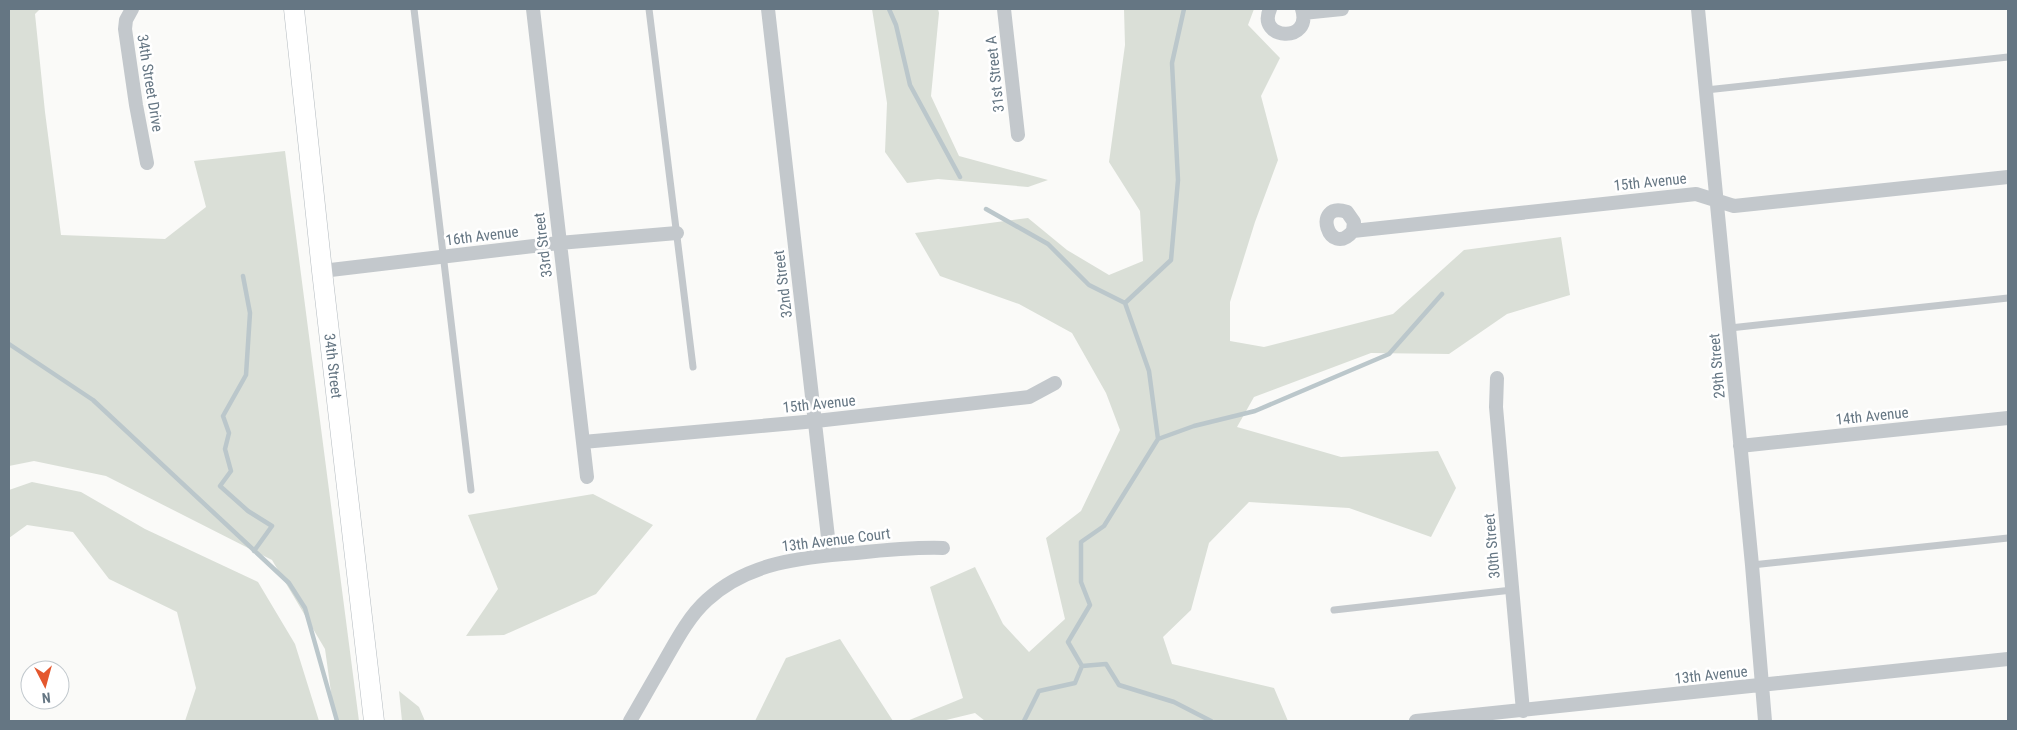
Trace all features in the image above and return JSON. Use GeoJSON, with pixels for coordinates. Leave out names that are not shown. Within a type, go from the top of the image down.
{"type":"FeatureCollection","features":[{"type":"Feature","properties":{"kind":"street","name":"34th Street Drive"},"geometry":{"type":"LineString","coordinates":[[132,9],[126,20],[126,36],[147,163]]}},
{"type":"Feature","properties":{"kind":"street","name":"34th Street"},"geometry":{"type":"LineString","coordinates":[[294,9],[374,721]]}},
{"type":"Feature","properties":{"kind":"street","name":"33rd Street"},"geometry":{"type":"LineString","coordinates":[[533,9],[587,477]]}},
{"type":"Feature","properties":{"kind":"street","name":"32nd Street"},"geometry":{"type":"LineString","coordinates":[[768,9],[830,555]]}},
{"type":"Feature","properties":{"kind":"street","name":"31st Street A"},"geometry":{"type":"LineString","coordinates":[[1004,9],[1018,135]]}},
{"type":"Feature","properties":{"kind":"street"},"geometry":{"type":"LineString","coordinates":[[1270,9],[1268,15],[1269,23],[1273,29],[1284,34],[1294,33],[1300,27],[1303,21],[1302,11],[1342,9]]}},
{"type":"Feature","properties":{"kind":"street","name":"29th Street"},"geometry":{"type":"LineString","coordinates":[[1698,9],[1730,328],[1765,721]]}},
{"type":"Feature","properties":{"kind":"street","name":"15th Avenue"},"geometry":{"type":"LineString","coordinates":[[1353,231],[1696,194],[1734,206],[2008,177]]}},
{"type":"Feature","properties":{"kind":"street","name":"16th Avenue"},"geometry":{"type":"LineString","coordinates":[[322,271],[559,243],[677,232]]}},
{"type":"Feature","properties":{"kind":"street","name":"30th Street"},"geometry":{"type":"LineString","coordinates":[[1497,378],[1496,407],[1523,711]]}},
{"type":"Feature","properties":{"kind":"street","name":"15th Avenue"},"geometry":{"type":"LineString","coordinates":[[583,442],[816,421],[1029,397],[1055,383]]}},
{"type":"Feature","properties":{"kind":"street","name":"14th Avenue"},"geometry":{"type":"LineString","coordinates":[[1740,446],[2008,418]]}},
{"type":"Feature","properties":{"kind":"street","name":"13th Avenue Court"},"geometry":{"type":"LineString","coordinates":[[630,721],[679,636],[706,601],[740,577],[771,564],[830,555],[914,547],[943,548]]}},
{"type":"Feature","properties":{"kind":"street","name":"13th Avenue"},"geometry":{"type":"LineString","coordinates":[[1416,721],[2008,659]]}},
{"type":"Feature","properties":{"kind":"lane"},"geometry":{"type":"LineString","coordinates":[[414,9],[471,490]]}},
{"type":"Feature","properties":{"kind":"lane"},"geometry":{"type":"LineString","coordinates":[[649,9],[693,367]]}},
{"type":"Feature","properties":{"kind":"lane"},"geometry":{"type":"LineString","coordinates":[[1706,90],[2008,57]]}},
{"type":"Feature","properties":{"kind":"lane"},"geometry":{"type":"LineString","coordinates":[[1730,328],[2008,298]]}},
{"type":"Feature","properties":{"kind":"lane"},"geometry":{"type":"LineString","coordinates":[[1752,565],[2008,538]]}},
{"type":"Feature","properties":{"kind":"lane"},"geometry":{"type":"LineString","coordinates":[[1334,610],[1512,590]]}},
{"type":"Feature","properties":{"kind":"shaded area"},"geometry":{"type":"Polygon","coordinates":[[[9,9],[40,9],[35,14],[45,112],[61,235],[165,239],[206,207],[194,161],[285,151],[359,721],[335,721],[325,649],[272,560],[106,476],[34,461],[9,466],[9,9]]]}},
{"type":"Feature","properties":{"kind":"shaded area"},"geometry":{"type":"Polygon","coordinates":[[[872,9],[938,9],[931,96],[959,156],[1048,180],[1028,187],[938,179],[907,183],[885,152],[887,103],[872,9]]]}},
{"type":"Feature","properties":{"kind":"shaded area"},"geometry":{"type":"Polygon","coordinates":[[[1124,9],[1254,9],[1248,25],[1280,58],[1261,96],[1278,160],[1255,222],[1230,302],[1230,341],[1264,347],[1393,314],[1464,250],[1561,237],[1570,295],[1507,314],[1449,354],[1371,353],[1254,397],[1237,427],[1341,457],[1438,451],[1456,488],[1431,537],[1349,508],[1249,502],[1209,543],[1191,610],[1163,637],[1172,664],[1274,688],[1288,721],[985,721],[975,713],[942,721],[907,721],[963,698],[930,587],[975,567],[1003,624],[1029,652],[1065,619],[1046,538],[1081,511],[1120,430],[1106,393],[1072,333],[1019,304],[940,276],[915,233],[1028,218],[1067,250],[1109,275],[1143,261],[1140,211],[1109,162],[1125,45],[1124,9]]]}},
{"type":"Feature","properties":{"kind":"shaded area"},"geometry":{"type":"Polygon","coordinates":[[[32,482],[81,492],[145,529],[258,582],[295,644],[319,721],[185,721],[196,688],[177,612],[109,579],[73,532],[27,525],[9,538],[9,490],[32,482]]]}},
{"type":"Feature","properties":{"kind":"shaded area"},"geometry":{"type":"Polygon","coordinates":[[[593,494],[653,525],[596,594],[504,635],[466,636],[498,589],[468,515],[593,494]]]}},
{"type":"Feature","properties":{"kind":"shaded area"},"geometry":{"type":"Polygon","coordinates":[[[840,639],[893,721],[755,721],[786,658],[840,639]]]}},
{"type":"Feature","properties":{"kind":"shaded area"},"geometry":{"type":"Polygon","coordinates":[[[399,691],[419,707],[425,721],[402,721],[399,691]]]}},
{"type":"Feature","properties":{"kind":"waterway"},"geometry":{"type":"LineString","coordinates":[[889,9],[896,25],[910,85],[960,177]]}},
{"type":"Feature","properties":{"kind":"waterway"},"geometry":{"type":"LineString","coordinates":[[1024,721],[1039,691],[1075,683],[1082,666],[1068,642],[1090,605],[1081,582],[1081,542],[1104,526],[1158,439],[1149,371],[1125,303],[1171,260],[1178,180],[1172,63],[1184,9]]}},
{"type":"Feature","properties":{"kind":"waterway"},"geometry":{"type":"LineString","coordinates":[[986,209],[1048,244],[1089,285],[1125,303]]}},
{"type":"Feature","properties":{"kind":"waterway"},"geometry":{"type":"LineString","coordinates":[[243,276],[250,313],[246,375],[223,416],[229,433],[225,449],[231,471],[220,486],[248,511],[272,526],[254,551]]}},
{"type":"Feature","properties":{"kind":"waterway"},"geometry":{"type":"LineString","coordinates":[[1158,439],[1194,426],[1255,411],[1389,354],[1442,294]]}},
{"type":"Feature","properties":{"kind":"waterway"},"geometry":{"type":"LineString","coordinates":[[9,344],[93,400],[289,583],[305,608],[337,721]]}},
{"type":"Feature","properties":{"kind":"waterway"},"geometry":{"type":"LineString","coordinates":[[1082,666],[1106,664],[1119,685],[1174,702],[1211,721]]}}]}
